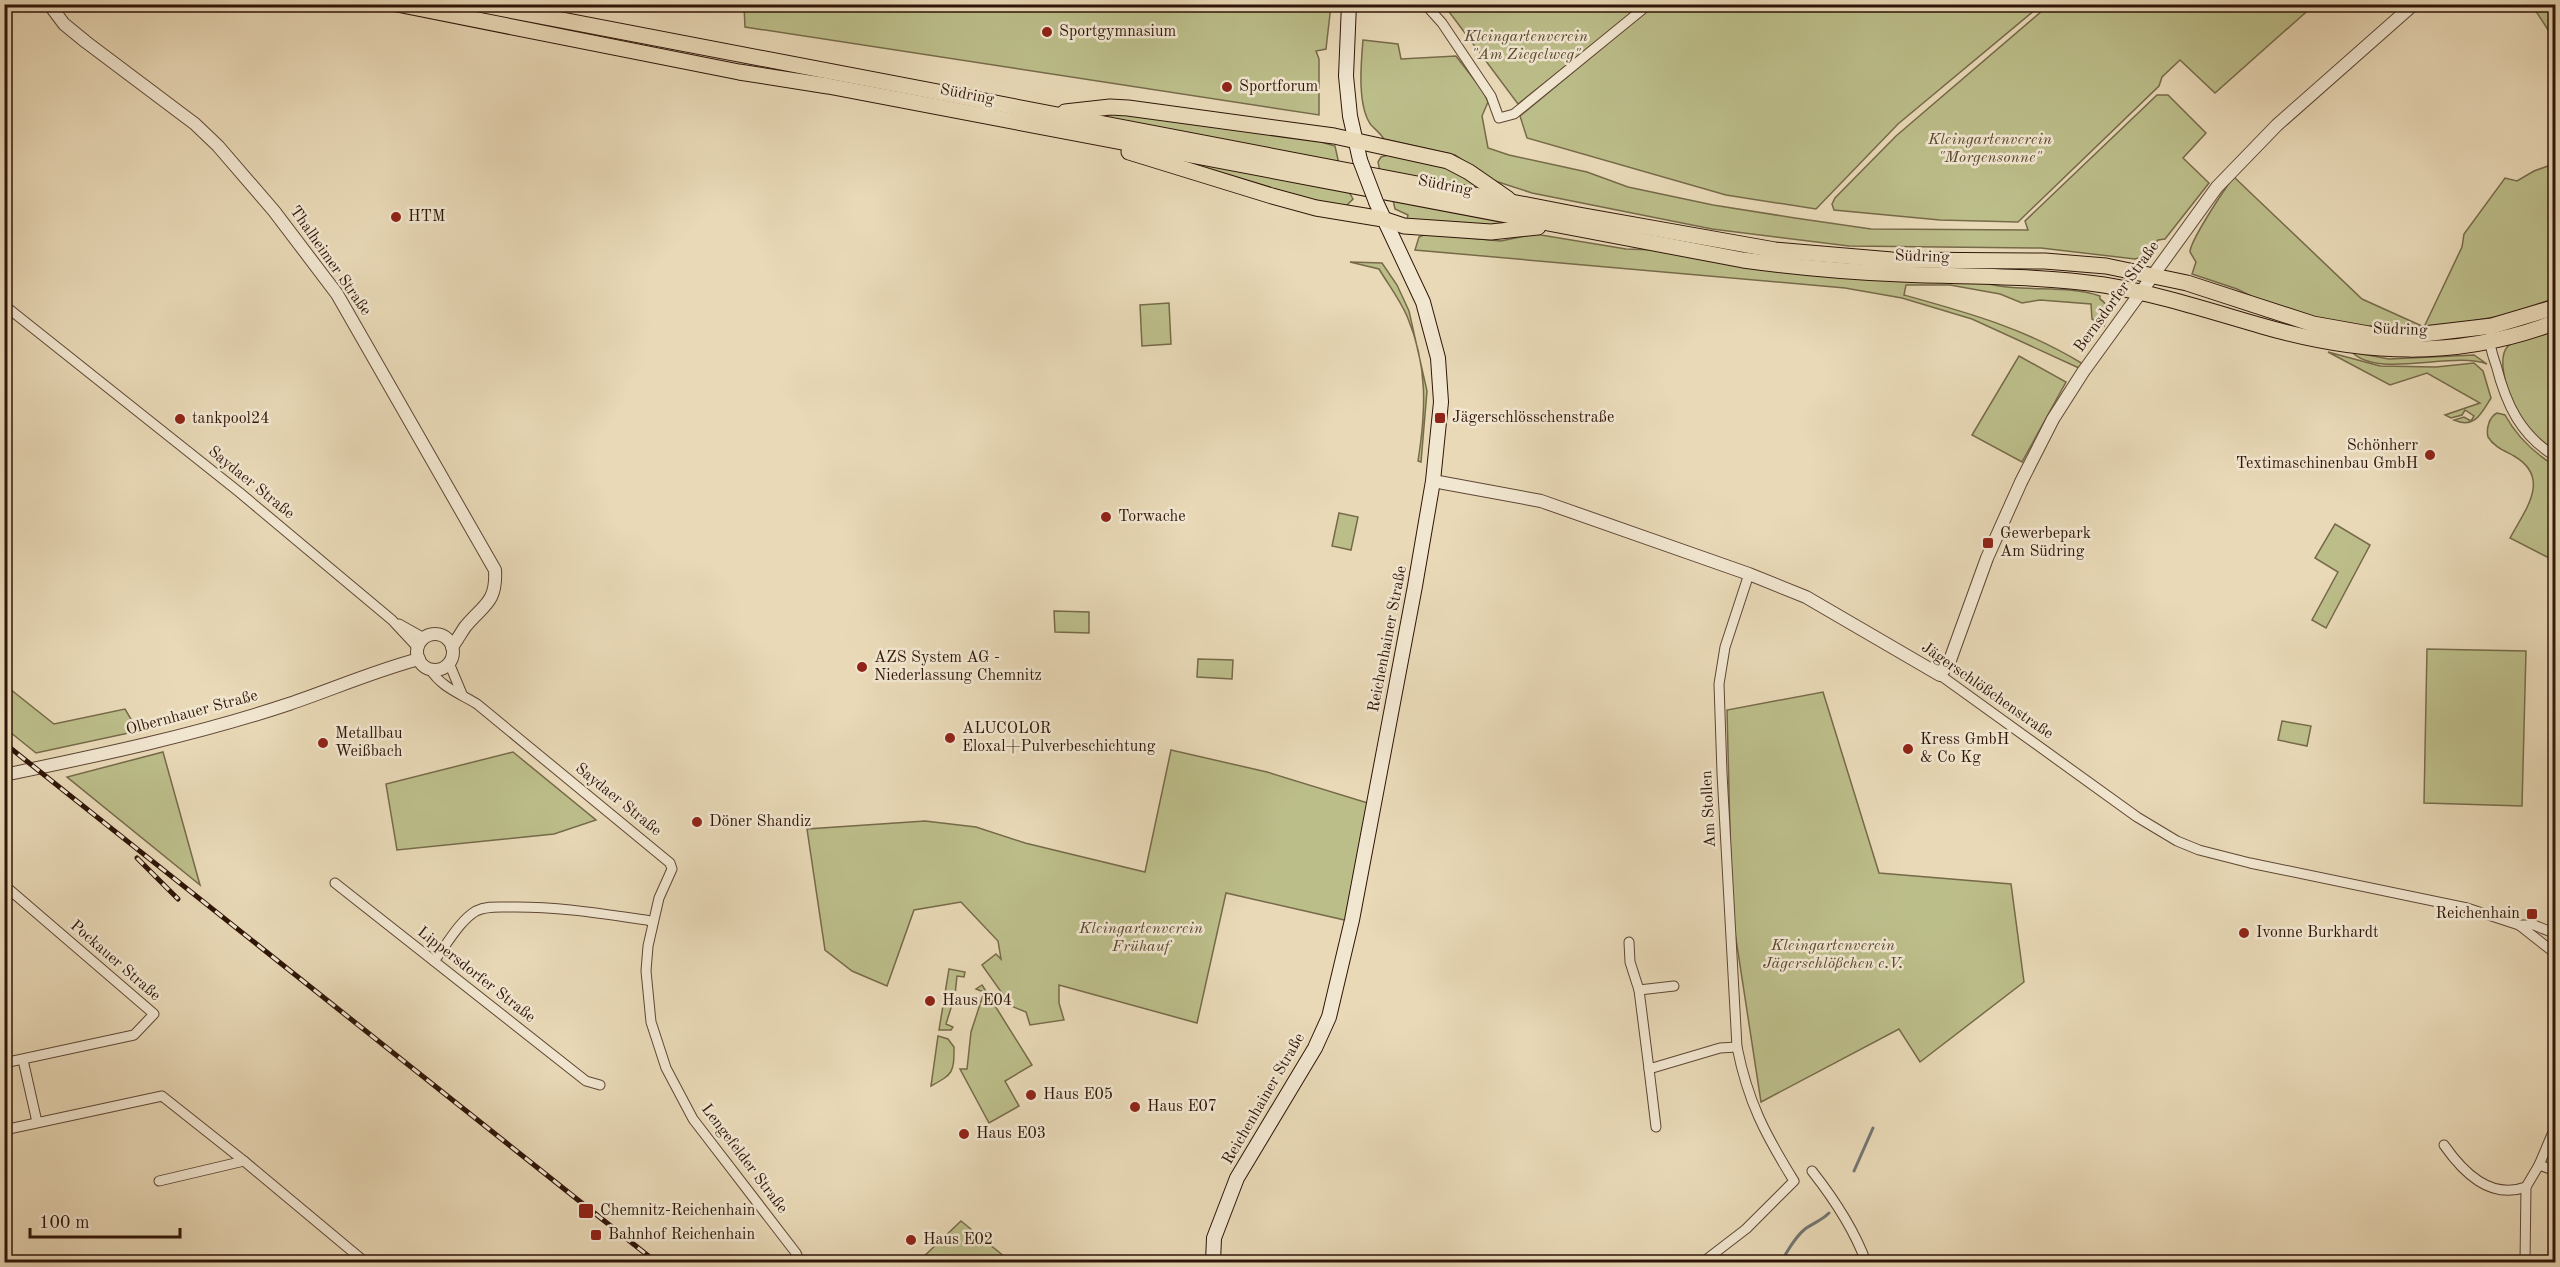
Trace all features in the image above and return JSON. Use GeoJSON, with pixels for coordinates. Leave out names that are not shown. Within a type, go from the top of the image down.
{"type":"FeatureCollection","features":[{"type":"Feature","properties":{"kind":"main road","name":"Südring"},"geometry":{"type":"LineString","coordinates":[[397,4],[599,45],[828,86],[1716,256],[1809,269],[2076,282],[2140,292],[2264,327],[2348,345],[2408,350],[2464,347],[2556,307]]}},
{"type":"Feature","properties":{"kind":"main road","name":"Südring"},"geometry":{"type":"LineString","coordinates":[[478,4],[1516,204],[1774,250],[1902,260],[2067,262],[2152,275],[2207,289],[2295,320],[2352,332],[2415,335],[2491,334],[2556,322]]}},
{"type":"Feature","properties":{"kind":"main road","name":"Reichenhainer Straße"},"geometry":{"type":"LineString","coordinates":[[1213,1263],[1214,1238],[1237,1178],[1314,1048],[1329,1017],[1352,920],[1433,480],[1441,402],[1438,358],[1423,302],[1383,219],[1360,160],[1346,76],[1349,4]]}},
{"type":"Feature","properties":{"kind":"main road"},"geometry":{"type":"LineString","coordinates":[[1044,113],[1110,107],[1128,108],[1334,135],[1455,164],[1516,204]]}},
{"type":"Feature","properties":{"kind":"main road"},"geometry":{"type":"LineString","coordinates":[[1090,137],[1151,160],[1272,196],[1316,208],[1383,219],[1404,226],[1491,232],[1557,226]]}},
{"type":"Feature","properties":{"kind":"street","name":"Thalheimer Straße"},"geometry":{"type":"LineString","coordinates":[[49,4],[64,24],[195,124],[218,146],[274,211],[337,294],[493,562],[496,578],[495,593],[488,605],[449,642]]}},
{"type":"Feature","properties":{"kind":"street"},"geometry":{"type":"LineString","coordinates":[[1425,4],[1442,23],[1491,96],[1499,118],[1514,114],[1649,4]]}},
{"type":"Feature","properties":{"kind":"street","name":"Bernsdorfer Straße"},"geometry":{"type":"LineString","coordinates":[[1940,675],[1948,663],[2000,530],[2053,419],[2083,372],[2217,187],[2277,125],[2414,4]]}},
{"type":"Feature","properties":{"kind":"street","name":"Saydaer Straße"},"geometry":{"type":"LineString","coordinates":[[4,305],[239,492],[392,620],[419,649]]}},
{"type":"Feature","properties":{"kind":"street"},"geometry":{"type":"LineString","coordinates":[[2491,334],[2510,410],[2530,437],[2556,458]]}},
{"type":"Feature","properties":{"kind":"street","name":"Jägerschlößchenstraße"},"geometry":{"type":"LineString","coordinates":[[1433,480],[1541,501],[1749,574],[1806,597],[1940,675],[2137,817],[2177,841],[2199,850],[2250,863],[2467,908],[2519,925],[2534,925],[2556,934]]}},
{"type":"Feature","properties":{"kind":"street","name":"Am Stollen"},"geometry":{"type":"LineString","coordinates":[[1703,1263],[1746,1229],[1794,1181],[1770,1143],[1753,1109],[1744,1082],[1737,1047],[1719,684],[1725,647],[1749,574]]}},
{"type":"Feature","properties":{"kind":"street"},"geometry":{"type":"LineString","coordinates":[[449,663],[440,669],[430,669],[419,649],[435,634],[449,642],[449,663],[462,694]]}},
{"type":"Feature","properties":{"kind":"street","name":"Olbernhauer Straße"},"geometry":{"type":"LineString","coordinates":[[4,775],[191,733],[289,704],[383,669],[419,649]]}},
{"type":"Feature","properties":{"kind":"street","name":"Saydaer Straße"},"geometry":{"type":"LineString","coordinates":[[430,669],[436,679],[477,704],[670,863]]}},
{"type":"Feature","properties":{"kind":"street","name":"Lengefelder Straße"},"geometry":{"type":"LineString","coordinates":[[670,863],[672,868],[652,921],[646,971],[651,1022],[666,1068],[693,1119],[796,1253],[800,1263]]}},
{"type":"Feature","properties":{"kind":"street","name":"Lippersdorfer Straße"},"geometry":{"type":"LineString","coordinates":[[335,883],[586,1081],[600,1085]]}},
{"type":"Feature","properties":{"kind":"street","name":"Pockauer Straße"},"geometry":{"type":"LineString","coordinates":[[4,885],[154,1014],[134,1035],[4,1063]]}},
{"type":"Feature","properties":{"kind":"street"},"geometry":{"type":"LineString","coordinates":[[434,961],[474,912],[485,908],[540,906],[652,921]]}},
{"type":"Feature","properties":{"kind":"street","name":"Jägerschlößchenstraße"},"geometry":{"type":"LineString","coordinates":[[2519,925],[2556,954]]}},
{"type":"Feature","properties":{"kind":"street"},"geometry":{"type":"LineString","coordinates":[[1629,942],[1630,962],[1638,990],[1656,1127]]}},
{"type":"Feature","properties":{"kind":"street"},"geometry":{"type":"LineString","coordinates":[[1638,990],[1674,986]]}},
{"type":"Feature","properties":{"kind":"street"},"geometry":{"type":"LineString","coordinates":[[1648,1069],[1720,1048],[1737,1047]]}},
{"type":"Feature","properties":{"kind":"street"},"geometry":{"type":"LineString","coordinates":[[23,1060],[37,1122]]}},
{"type":"Feature","properties":{"kind":"street"},"geometry":{"type":"LineString","coordinates":[[4,1130],[162,1096],[244,1161],[365,1263]]}},
{"type":"Feature","properties":{"kind":"street"},"geometry":{"type":"LineString","coordinates":[[2525,1263],[2526,1186],[2539,1166],[2556,1125]]}},
{"type":"Feature","properties":{"kind":"street"},"geometry":{"type":"LineString","coordinates":[[2444,1146],[2460,1168],[2483,1184],[2505,1190],[2516,1190],[2526,1186]]}},
{"type":"Feature","properties":{"kind":"street"},"geometry":{"type":"LineString","coordinates":[[159,1181],[244,1161]]}},
{"type":"Feature","properties":{"kind":"street"},"geometry":{"type":"LineString","coordinates":[[2539,1166],[2556,1171]]}},
{"type":"Feature","properties":{"kind":"street"},"geometry":{"type":"LineString","coordinates":[[1812,1171],[1829,1192],[1858,1239],[1866,1263]]}},
{"type":"Feature","properties":{"kind":"green space","name":"Sportforum"},"geometry":{"type":"Polygon","coordinates":[[[744,4],[1331,5],[1326,49],[1316,51],[1319,59],[1319,115],[745,27],[744,4]]]}},
{"type":"Feature","properties":{"kind":"green space","name":"Kleingartenverein \"Morgensonne\""},"geometry":{"type":"Polygon","coordinates":[[[2095,4],[2314,5],[2215,93],[2180,60],[2162,77],[2159,86],[2018,222],[1940,220],[1834,210],[1832,204],[1835,198],[1896,136],[2049,5],[2082,5],[2087,10],[2095,4]]]}},
{"type":"Feature","properties":{"kind":"green space","name":"Kleingartenverein \"Am Ziegelweg\""},"geometry":{"type":"Polygon","coordinates":[[[1444,5],[1643,5],[1518,104],[1444,5]]]}},
{"type":"Feature","properties":{"kind":"green space"},"geometry":{"type":"Polygon","coordinates":[[[1654,5],[2041,5],[1898,124],[1816,209],[1726,195],[1527,138],[1520,116],[1654,5]]]}},
{"type":"Feature","properties":{"kind":"green space"},"geometry":{"type":"Polygon","coordinates":[[[2532,5],[2555,5],[2555,36],[2550,33],[2532,5]]]}},
{"type":"Feature","properties":{"kind":"green space"},"geometry":{"type":"Polygon","coordinates":[[[1363,40],[1398,44],[1401,59],[1456,56],[1483,91],[1488,102],[1482,116],[1488,148],[1509,155],[1587,172],[1628,187],[1713,205],[1871,229],[2028,230],[2025,221],[2157,95],[2168,95],[2206,133],[2183,158],[2209,183],[2165,239],[2158,240],[2147,256],[2135,259],[2041,248],[1849,246],[1712,229],[1532,193],[1492,180],[1455,155],[1384,139],[1371,125],[1364,107],[1361,84],[1363,40]]]}},
{"type":"Feature","properties":{"kind":"green space"},"geometry":{"type":"Polygon","coordinates":[[[1107,111],[1324,140],[1324,143],[1335,146],[1339,164],[1089,117],[1107,111]]]}},
{"type":"Feature","properties":{"kind":"green space"},"geometry":{"type":"Polygon","coordinates":[[[1159,155],[1349,192],[1353,199],[1346,206],[1291,198],[1159,155]]]}},
{"type":"Feature","properties":{"kind":"green space"},"geometry":{"type":"Polygon","coordinates":[[[1388,155],[1450,167],[1491,192],[1380,172],[1378,162],[1381,157],[1388,155]]]}},
{"type":"Feature","properties":{"kind":"green space"},"geometry":{"type":"Polygon","coordinates":[[[2548,166],[2555,176],[2555,298],[2506,315],[2422,330],[2353,326],[2271,306],[2237,289],[2192,274],[2196,262],[2190,252],[2192,246],[2209,214],[2234,177],[2362,299],[2424,327],[2462,247],[2464,234],[2505,178],[2517,181],[2548,166]]]}},
{"type":"Feature","properties":{"kind":"green space"},"geometry":{"type":"Polygon","coordinates":[[[1393,200],[1515,222],[1496,229],[1407,219],[1408,215],[1395,209],[1393,200]]]}},
{"type":"Feature","properties":{"kind":"green space"},"geometry":{"type":"Polygon","coordinates":[[[1426,234],[1501,241],[1535,234],[1626,249],[1656,250],[1985,283],[2014,288],[2073,290],[2100,296],[2106,305],[2107,315],[2104,326],[2092,319],[2091,304],[2040,300],[2022,303],[2000,294],[1950,285],[1906,285],[1904,295],[1974,315],[2018,331],[2083,364],[2079,368],[1972,319],[1902,298],[1845,288],[1415,250],[1419,237],[1426,234]]]}},
{"type":"Feature","properties":{"kind":"green space"},"geometry":{"type":"Polygon","coordinates":[[[1350,262],[1382,263],[1397,285],[1409,311],[1417,345],[1404,310],[1379,269],[1350,262]]]}},
{"type":"Feature","properties":{"kind":"green space"},"geometry":{"type":"Polygon","coordinates":[[[1169,303],[1171,344],[1142,346],[1140,305],[1169,303]]]}},
{"type":"Feature","properties":{"kind":"green space"},"geometry":{"type":"Polygon","coordinates":[[[2555,328],[2555,452],[2533,433],[2518,413],[2509,394],[2503,362],[2508,346],[2524,337],[2555,328]]]}},
{"type":"Feature","properties":{"kind":"green space"},"geometry":{"type":"Polygon","coordinates":[[[2328,352],[2380,366],[2436,367],[2474,363],[2483,371],[2491,398],[2477,418],[2472,421],[2467,423],[2461,422],[2454,420],[2464,417],[2471,421],[2474,416],[2465,410],[2462,415],[2451,418],[2445,415],[2480,403],[2427,373],[2390,385],[2328,352]]]}},
{"type":"Feature","properties":{"kind":"green space"},"geometry":{"type":"Polygon","coordinates":[[[2352,352],[2389,359],[2474,355],[2487,364],[2456,360],[2379,363],[2364,360],[2352,352]]]}},
{"type":"Feature","properties":{"kind":"green space"},"geometry":{"type":"Polygon","coordinates":[[[2019,356],[2066,382],[2022,462],[1972,435],[2019,356]]]}},
{"type":"Feature","properties":{"kind":"green space"},"geometry":{"type":"Polygon","coordinates":[[[1420,360],[1427,391],[1421,462],[1418,461],[1424,406],[1420,360]]]}},
{"type":"Feature","properties":{"kind":"green space"},"geometry":{"type":"Polygon","coordinates":[[[2497,413],[2505,415],[2527,444],[2555,466],[2555,561],[2510,538],[2532,495],[2532,474],[2525,465],[2496,446],[2488,437],[2489,424],[2497,413]]]}},
{"type":"Feature","properties":{"kind":"green space"},"geometry":{"type":"Polygon","coordinates":[[[1339,513],[1358,517],[1351,550],[1332,546],[1339,513]]]}},
{"type":"Feature","properties":{"kind":"green space"},"geometry":{"type":"Polygon","coordinates":[[[2335,524],[2370,545],[2326,628],[2312,620],[2338,572],[2315,558],[2335,524]]]}},
{"type":"Feature","properties":{"kind":"green space"},"geometry":{"type":"Polygon","coordinates":[[[1054,611],[1089,612],[1089,633],[1055,632],[1054,611]]]}},
{"type":"Feature","properties":{"kind":"green space"},"geometry":{"type":"Polygon","coordinates":[[[2427,649],[2526,651],[2522,806],[2424,803],[2427,649]]]}},
{"type":"Feature","properties":{"kind":"green space"},"geometry":{"type":"Polygon","coordinates":[[[1198,659],[1233,660],[1232,679],[1197,677],[1198,659]]]}},
{"type":"Feature","properties":{"kind":"green space"},"geometry":{"type":"Polygon","coordinates":[[[5,685],[54,724],[125,709],[138,731],[36,753],[5,728],[5,685]]]}},
{"type":"Feature","properties":{"kind":"green space","name":"Kleingartenverein Jägerschlößchen e.V."},"geometry":{"type":"Polygon","coordinates":[[[1823,692],[1879,873],[2011,884],[2024,982],[1920,1062],[1899,1029],[1761,1102],[1732,913],[1727,710],[1823,692]]]}},
{"type":"Feature","properties":{"kind":"green space"},"geometry":{"type":"Polygon","coordinates":[[[2282,721],[2311,726],[2307,746],[2278,740],[2282,721]]]}},
{"type":"Feature","properties":{"kind":"green space","name":"Kleingartenverein Frühauf"},"geometry":{"type":"Polygon","coordinates":[[[1171,750],[1267,772],[1371,804],[1349,921],[1226,893],[1197,1023],[1059,985],[1059,1003],[1064,1020],[1030,1025],[1026,1012],[1011,1006],[982,965],[996,954],[1001,959],[998,941],[961,902],[914,910],[887,986],[852,971],[825,950],[807,829],[925,821],[976,827],[1025,843],[1145,872],[1171,750]]]}},
{"type":"Feature","properties":{"kind":"green space"},"geometry":{"type":"Polygon","coordinates":[[[163,752],[200,885],[67,777],[163,752]]]}},
{"type":"Feature","properties":{"kind":"green space"},"geometry":{"type":"Polygon","coordinates":[[[513,752],[596,820],[554,834],[397,850],[386,784],[513,752]]]}},
{"type":"Feature","properties":{"kind":"green space"},"geometry":{"type":"Polygon","coordinates":[[[949,969],[965,972],[964,977],[957,976],[955,995],[946,1024],[953,1027],[951,1030],[939,1030],[949,969]]]}},
{"type":"Feature","properties":{"kind":"green space"},"geometry":{"type":"Polygon","coordinates":[[[982,985],[1032,1065],[1005,1081],[1019,1106],[989,1123],[960,1069],[967,1069],[971,1032],[984,992],[976,989],[982,985]]]}},
{"type":"Feature","properties":{"kind":"green space"},"geometry":{"type":"Polygon","coordinates":[[[938,1036],[948,1039],[954,1047],[954,1062],[951,1072],[931,1086],[938,1036]]]}},
{"type":"Feature","properties":{"kind":"green space"},"geometry":{"type":"Polygon","coordinates":[[[961,1221],[1011,1262],[918,1262],[961,1221]]]}},
{"type":"Feature","properties":{"kind":"waterway"},"geometry":{"type":"LineString","coordinates":[[1854,1171],[1873,1128]]}},
{"type":"Feature","properties":{"kind":"waterway"},"geometry":{"type":"LineString","coordinates":[[1784,1257],[1801,1232],[1829,1213]]}},
{"type":"Feature","properties":{"kind":"railway"},"geometry":{"type":"LineString","coordinates":[[4,743],[656,1262]]}},
{"type":"Feature","properties":{"kind":"railway"},"geometry":{"type":"LineString","coordinates":[[137,858],[178,899]]}},
{"type":"Feature","properties":{"kind":"place","name":"Sportgymnasium"},"geometry":{"type":"Point","coordinates":[1047,32]}},
{"type":"Feature","properties":{"kind":"place","name":"Sportforum"},"geometry":{"type":"Point","coordinates":[1227,87]}},
{"type":"Feature","properties":{"kind":"place","name":"HTM"},"geometry":{"type":"Point","coordinates":[396,217]}},
{"type":"Feature","properties":{"kind":"place","name":"Jägerschlösschenstraße"},"geometry":{"type":"Point","coordinates":[1440,418]}},
{"type":"Feature","properties":{"kind":"place","name":"tankpool24"},"geometry":{"type":"Point","coordinates":[180,419]}},
{"type":"Feature","properties":{"kind":"place","name":"Schönherr Textimaschinenbau GmbH"},"geometry":{"type":"Point","coordinates":[2430,455]}},
{"type":"Feature","properties":{"kind":"place","name":"Torwache"},"geometry":{"type":"Point","coordinates":[1106,517]}},
{"type":"Feature","properties":{"kind":"place","name":"Gewerbepark Am Südring"},"geometry":{"type":"Point","coordinates":[1988,543]}},
{"type":"Feature","properties":{"kind":"place","name":"AZS System AG - Niederlassung Chemnitz"},"geometry":{"type":"Point","coordinates":[862,667]}},
{"type":"Feature","properties":{"kind":"place","name":"ALUCOLOR Eloxal+Pulverbeschichtung"},"geometry":{"type":"Point","coordinates":[950,738]}},
{"type":"Feature","properties":{"kind":"place","name":"Metallbau Weißbach"},"geometry":{"type":"Point","coordinates":[323,743]}},
{"type":"Feature","properties":{"kind":"place","name":"Kress GmbH & Co Kg"},"geometry":{"type":"Point","coordinates":[1908,749]}},
{"type":"Feature","properties":{"kind":"place","name":"Döner Shandiz"},"geometry":{"type":"Point","coordinates":[697,822]}},
{"type":"Feature","properties":{"kind":"place","name":"Reichenhain"},"geometry":{"type":"Point","coordinates":[2532,914]}},
{"type":"Feature","properties":{"kind":"place","name":"Ivonne Burkhardt"},"geometry":{"type":"Point","coordinates":[2244,933]}},
{"type":"Feature","properties":{"kind":"place","name":"Haus E04"},"geometry":{"type":"Point","coordinates":[930,1001]}},
{"type":"Feature","properties":{"kind":"place","name":"Haus E05"},"geometry":{"type":"Point","coordinates":[1031,1095]}},
{"type":"Feature","properties":{"kind":"place","name":"Haus E07"},"geometry":{"type":"Point","coordinates":[1135,1107]}},
{"type":"Feature","properties":{"kind":"place","name":"Haus E03"},"geometry":{"type":"Point","coordinates":[964,1134]}},
{"type":"Feature","properties":{"kind":"place","name":"Chemnitz-Reichenhain"},"geometry":{"type":"Point","coordinates":[586,1211]}},
{"type":"Feature","properties":{"kind":"place","name":"Bahnhof Reichenhain"},"geometry":{"type":"Point","coordinates":[596,1235]}},
{"type":"Feature","properties":{"kind":"place","name":"Haus E02"},"geometry":{"type":"Point","coordinates":[911,1240]}}]}
